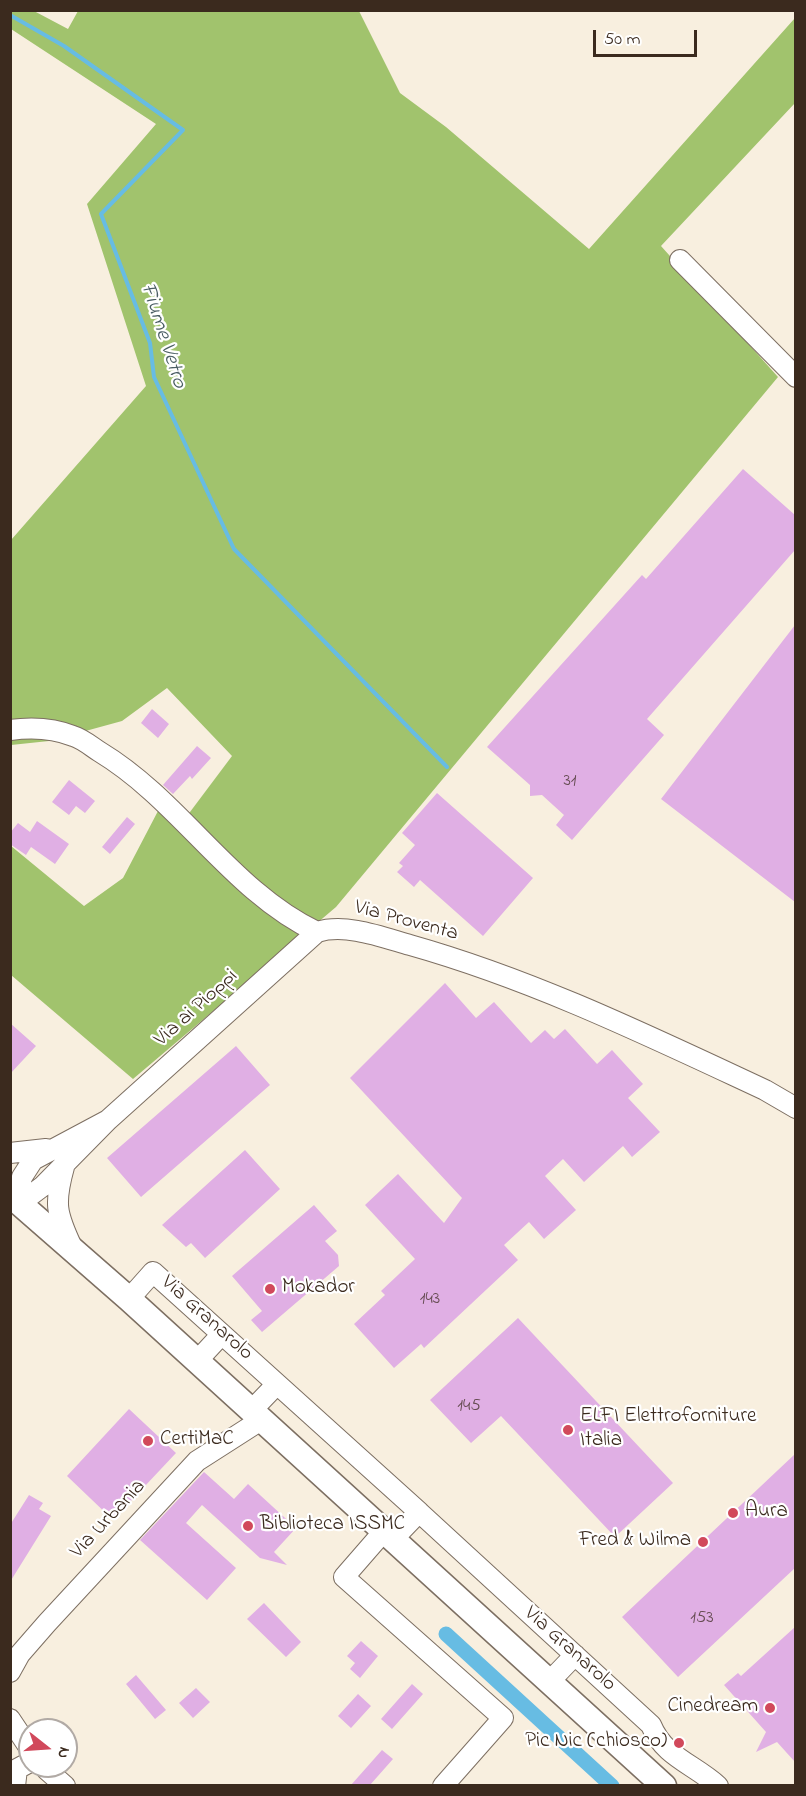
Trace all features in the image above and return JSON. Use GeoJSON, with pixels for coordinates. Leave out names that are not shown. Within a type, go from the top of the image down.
{"type":"FeatureCollection","features":[{"type":"Feature","properties":{"kind":"main road","name":"Via Granarolo"},"geometry":{"type":"LineString","coordinates":[[13,1197],[129,1299],[664,1785]]}},
{"type":"Feature","properties":{"kind":"street"},"geometry":{"type":"LineString","coordinates":[[680,260],[795,377]]}},
{"type":"Feature","properties":{"kind":"street","name":"Via Proventa"},"geometry":{"type":"LineString","coordinates":[[10,730],[49,729],[76,736],[124,766],[268,902],[297,923],[317,932],[330,928],[391,939],[546,991],[765,1090],[795,1108]]}},
{"type":"Feature","properties":{"kind":"street","name":"Via ai Pioppi"},"geometry":{"type":"LineString","coordinates":[[13,1197],[31,1195],[64,1167],[108,1120],[317,932]]}},
{"type":"Feature","properties":{"kind":"street","name":"Via ai Pioppi"},"geometry":{"type":"LineString","coordinates":[[13,1197],[27,1166],[33,1160],[108,1120]]}},
{"type":"Feature","properties":{"kind":"street","name":"Via ai Pioppi"},"geometry":{"type":"LineString","coordinates":[[10,1153],[54,1148]]}},
{"type":"Feature","properties":{"kind":"street","name":"Via ai Pioppi"},"geometry":{"type":"LineString","coordinates":[[64,1167],[57,1192],[56,1209],[75,1252]]}},
{"type":"Feature","properties":{"kind":"street","name":"Via Granarolo"},"geometry":{"type":"LineString","coordinates":[[129,1299],[153,1272],[651,1725],[656,1738],[686,1766],[702,1771],[718,1785]]}},
{"type":"Feature","properties":{"kind":"street"},"geometry":{"type":"LineString","coordinates":[[197,1361],[222,1334]]}},
{"type":"Feature","properties":{"kind":"street","name":"Via Urbania"},"geometry":{"type":"LineString","coordinates":[[10,1672],[20,1654],[148,1513],[197,1461],[238,1434],[256,1415],[277,1384]]}},
{"type":"Feature","properties":{"kind":"street"},"geometry":{"type":"LineString","coordinates":[[419,1512],[389,1535],[344,1577],[503,1718],[442,1785]]}},
{"type":"Feature","properties":{"kind":"street"},"geometry":{"type":"LineString","coordinates":[[550,1681],[575,1655]]}},
{"type":"Feature","properties":{"kind":"green space"},"geometry":{"type":"Polygon","coordinates":[[[11,11],[34,11],[68,29],[78,11],[359,11],[400,93],[446,127],[589,249],[795,18],[795,103],[661,246],[778,377],[336,907],[133,1079],[11,975],[11,846],[84,906],[123,878],[158,811],[178,828],[232,756],[167,688],[122,721],[49,741],[11,745],[11,540],[146,386],[87,204],[156,124],[11,29],[11,11]]]}},
{"type":"Feature","properties":{"kind":"building"},"geometry":{"type":"Polygon","coordinates":[[[743,469],[795,515],[795,550],[647,719],[664,735],[572,840],[556,825],[564,815],[542,795],[530,796],[530,785],[487,747],[642,575],[646,579],[743,469]]]}},
{"type":"Feature","properties":{"kind":"building"},"geometry":{"type":"Polygon","coordinates":[[[795,625],[795,902],[661,799],[795,625]]]}},
{"type":"Feature","properties":{"kind":"building"},"geometry":{"type":"Polygon","coordinates":[[[152,709],[169,724],[158,738],[141,723],[152,709]]]}},
{"type":"Feature","properties":{"kind":"building"},"geometry":{"type":"Polygon","coordinates":[[[197,746],[211,758],[192,779],[190,776],[173,794],[163,785],[197,746]]]}},
{"type":"Feature","properties":{"kind":"building"},"geometry":{"type":"Polygon","coordinates":[[[69,780],[95,801],[85,813],[76,806],[69,815],[52,802],[69,780]]]}},
{"type":"Feature","properties":{"kind":"building"},"geometry":{"type":"Polygon","coordinates":[[[437,793],[533,878],[483,936],[420,880],[414,887],[397,872],[403,866],[399,863],[415,845],[402,833],[437,793]]]}},
{"type":"Feature","properties":{"kind":"building"},"geometry":{"type":"Polygon","coordinates":[[[127,817],[135,824],[110,854],[102,847],[127,817]]]}},
{"type":"Feature","properties":{"kind":"building"},"geometry":{"type":"Polygon","coordinates":[[[37,821],[69,844],[55,864],[31,847],[26,855],[10,844],[10,833],[18,823],[30,832],[37,821]]]}},
{"type":"Feature","properties":{"kind":"building"},"geometry":{"type":"Polygon","coordinates":[[[445,983],[476,1018],[494,1002],[531,1043],[545,1030],[554,1039],[565,1029],[597,1064],[612,1050],[643,1084],[628,1098],[660,1132],[632,1157],[623,1146],[584,1182],[563,1159],[545,1176],[576,1210],[544,1239],[529,1222],[504,1245],[518,1260],[424,1348],[421,1344],[394,1368],[354,1324],[385,1295],[381,1291],[415,1259],[365,1205],[398,1174],[444,1223],[462,1198],[350,1078],[445,983]]]}},
{"type":"Feature","properties":{"kind":"building"},"geometry":{"type":"Polygon","coordinates":[[[10,1023],[36,1046],[10,1074],[10,1023]]]}},
{"type":"Feature","properties":{"kind":"building"},"geometry":{"type":"Polygon","coordinates":[[[236,1046],[270,1085],[141,1197],[107,1158],[236,1046]]]}},
{"type":"Feature","properties":{"kind":"building"},"geometry":{"type":"Polygon","coordinates":[[[245,1150],[280,1189],[205,1258],[191,1243],[186,1247],[162,1225],[245,1150]]]}},
{"type":"Feature","properties":{"kind":"building"},"geometry":{"type":"Polygon","coordinates":[[[314,1205],[337,1231],[325,1241],[338,1255],[339,1266],[262,1332],[251,1320],[262,1311],[232,1276],[314,1205]]]}},
{"type":"Feature","properties":{"kind":"building","name":"ELFI Elettroforniture Italia"},"geometry":{"type":"Polygon","coordinates":[[[518,1318],[673,1483],[615,1537],[501,1416],[471,1443],[430,1400],[518,1318]]]}},
{"type":"Feature","properties":{"kind":"building"},"geometry":{"type":"Polygon","coordinates":[[[129,1409],[176,1453],[113,1520],[67,1476],[129,1409]]]}},
{"type":"Feature","properties":{"kind":"building"},"geometry":{"type":"Polygon","coordinates":[[[795,1454],[795,1568],[678,1677],[622,1617],[795,1454]]]}},
{"type":"Feature","properties":{"kind":"building"},"geometry":{"type":"Polygon","coordinates":[[[204,1472],[234,1499],[248,1484],[296,1528],[274,1552],[287,1565],[260,1558],[202,1505],[186,1523],[236,1568],[207,1600],[140,1540],[204,1472]]]}},
{"type":"Feature","properties":{"kind":"building"},"geometry":{"type":"Polygon","coordinates":[[[29,1495],[43,1503],[39,1509],[51,1516],[10,1582],[10,1525],[29,1495]]]}},
{"type":"Feature","properties":{"kind":"building"},"geometry":{"type":"Polygon","coordinates":[[[264,1603],[301,1642],[286,1657],[247,1619],[264,1603]]]}},
{"type":"Feature","properties":{"kind":"building","name":"Cinedream"},"geometry":{"type":"Polygon","coordinates":[[[795,1627],[795,1762],[777,1742],[756,1752],[766,1732],[724,1685],[738,1673],[741,1676],[795,1627]]]}},
{"type":"Feature","properties":{"kind":"building"},"geometry":{"type":"Polygon","coordinates":[[[361,1641],[378,1656],[360,1678],[350,1669],[355,1663],[347,1656],[361,1641]]]}},
{"type":"Feature","properties":{"kind":"building"},"geometry":{"type":"Polygon","coordinates":[[[136,1675],[166,1710],[155,1719],[126,1684],[136,1675]]]}},
{"type":"Feature","properties":{"kind":"building"},"geometry":{"type":"Polygon","coordinates":[[[412,1684],[423,1694],[392,1729],[381,1719],[412,1684]]]}},
{"type":"Feature","properties":{"kind":"building"},"geometry":{"type":"Polygon","coordinates":[[[196,1688],[210,1702],[193,1718],[179,1703],[196,1688]]]}},
{"type":"Feature","properties":{"kind":"building"},"geometry":{"type":"Polygon","coordinates":[[[358,1694],[371,1706],[351,1728],[338,1716],[358,1694]]]}},
{"type":"Feature","properties":{"kind":"building"},"geometry":{"type":"Polygon","coordinates":[[[382,1750],[393,1759],[370,1785],[351,1785],[382,1750]]]}},
{"type":"Feature","properties":{"kind":"waterway","name":"Fiume Vetro"},"geometry":{"type":"LineString","coordinates":[[10,15],[64,46],[183,130],[101,214],[150,343],[154,377],[234,549],[447,767]]}},
{"type":"Feature","properties":{"kind":"waterway"},"geometry":{"type":"LineString","coordinates":[[446,1634],[612,1786]]}},
{"type":"Feature","properties":{"kind":"place","name":"Mokador"},"geometry":{"type":"Point","coordinates":[270,1289]}},
{"type":"Feature","properties":{"kind":"place","name":"ELFI Elettroforniture Italia"},"geometry":{"type":"Point","coordinates":[568,1430]}},
{"type":"Feature","properties":{"kind":"place","name":"CertiMaC"},"geometry":{"type":"Point","coordinates":[148,1441]}},
{"type":"Feature","properties":{"kind":"place","name":"Aura"},"geometry":{"type":"Point","coordinates":[733,1513]}},
{"type":"Feature","properties":{"kind":"place","name":"Biblioteca ISSMC"},"geometry":{"type":"Point","coordinates":[248,1526]}},
{"type":"Feature","properties":{"kind":"place","name":"Fred & Wilma"},"geometry":{"type":"Point","coordinates":[703,1542]}},
{"type":"Feature","properties":{"kind":"place","name":"Cinedream"},"geometry":{"type":"Point","coordinates":[770,1708]}},
{"type":"Feature","properties":{"kind":"place","name":"Pic Nic (chiosco)"},"geometry":{"type":"Point","coordinates":[679,1743]}}]}
